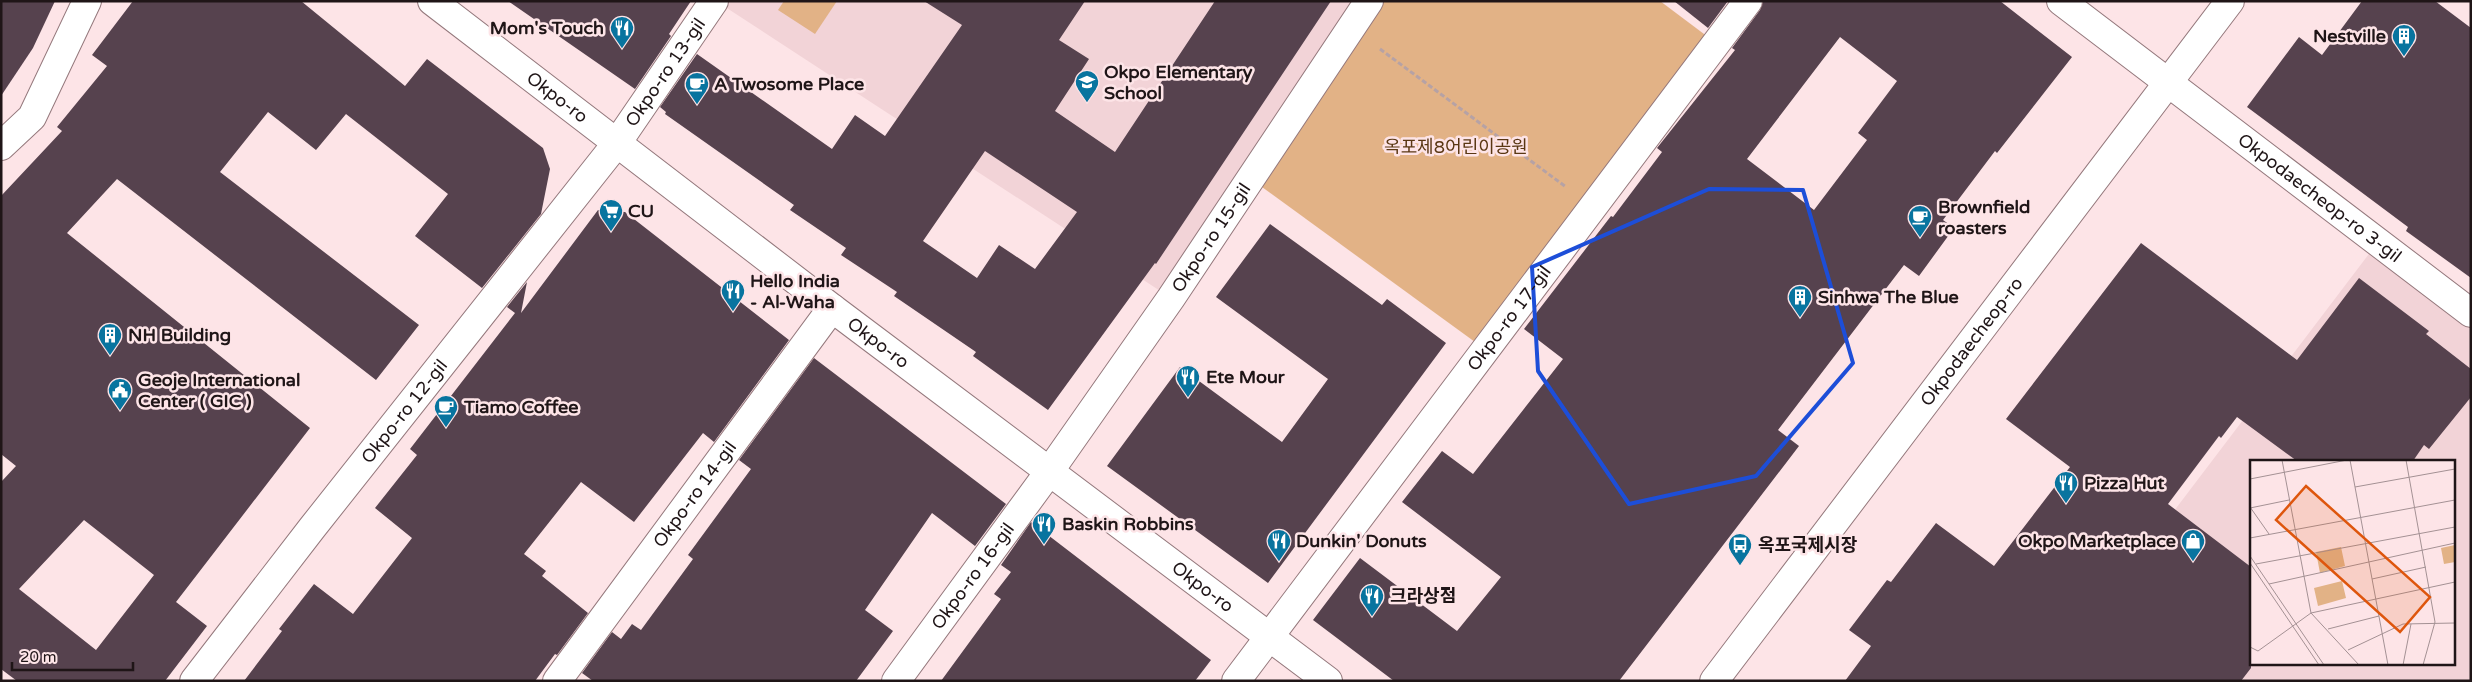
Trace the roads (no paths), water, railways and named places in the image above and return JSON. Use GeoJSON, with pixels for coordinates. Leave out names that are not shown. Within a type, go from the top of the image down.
{"type":"FeatureCollection","features":[{"type":"Feature","properties":{"kind":"street"},"geometry":{"type":"LineString","coordinates":[[1,146],[32,117],[87,1]]}},
{"type":"Feature","properties":{"kind":"street","name":"Okpo-ro"},"geometry":{"type":"LineString","coordinates":[[432,1],[832,308],[1328,681]]}},
{"type":"Feature","properties":{"kind":"street","name":"Okpo-ro 13-gil"},"geometry":{"type":"LineString","coordinates":[[617,143],[714,1]]}},
{"type":"Feature","properties":{"kind":"street","name":"Okpo-ro 15-gil"},"geometry":{"type":"LineString","coordinates":[[1049,472],[1171,298],[1369,1]]}},
{"type":"Feature","properties":{"kind":"street","name":"Okpo-ro 17-gil"},"geometry":{"type":"LineString","coordinates":[[1236,681],[1748,1]]}},
{"type":"Feature","properties":{"kind":"street","name":"Okpodaecheop-ro 3-gil"},"geometry":{"type":"LineString","coordinates":[[2061,1],[2471,313]]}},
{"type":"Feature","properties":{"kind":"street","name":"Okpodaecheop-ro"},"geometry":{"type":"LineString","coordinates":[[1714,681],[2230,1]]}},
{"type":"Feature","properties":{"kind":"street","name":"Okpo-ro 12-gil"},"geometry":{"type":"LineString","coordinates":[[194,681],[312,528],[617,143]]}},
{"type":"Feature","properties":{"kind":"street","name":"Okpo-ro 14-gil"},"geometry":{"type":"LineString","coordinates":[[557,681],[832,308]]}},
{"type":"Feature","properties":{"kind":"street","name":"Okpo-ro 16-gil"},"geometry":{"type":"LineString","coordinates":[[896,681],[1049,472]]}},
{"type":"Feature","properties":{"kind":"place","name":"Mom's Touch"},"geometry":{"type":"Point","coordinates":[622,49]}},
{"type":"Feature","properties":{"kind":"place","name":"Nestville"},"geometry":{"type":"Point","coordinates":[2404,57]}},
{"type":"Feature","properties":{"kind":"place","name":"Okpo Elementary School"},"geometry":{"type":"Point","coordinates":[1087,103]}},
{"type":"Feature","properties":{"kind":"place","name":"A Twosome Place"},"geometry":{"type":"Point","coordinates":[697,105]}},
{"type":"Feature","properties":{"kind":"place","name":"CU"},"geometry":{"type":"Point","coordinates":[611,232]}},
{"type":"Feature","properties":{"kind":"place","name":"Brownfield roasters"},"geometry":{"type":"Point","coordinates":[1920,238]}},
{"type":"Feature","properties":{"kind":"place","name":"Hello India - Al-Waha"},"geometry":{"type":"Point","coordinates":[733,312]}},
{"type":"Feature","properties":{"kind":"place","name":"Sinhwa The Blue"},"geometry":{"type":"Point","coordinates":[1800,318]}},
{"type":"Feature","properties":{"kind":"place","name":"NH Building"},"geometry":{"type":"Point","coordinates":[110,356]}},
{"type":"Feature","properties":{"kind":"place","name":"Ete Mour"},"geometry":{"type":"Point","coordinates":[1188,398]}},
{"type":"Feature","properties":{"kind":"place","name":"Geoje International Center ( GIC )"},"geometry":{"type":"Point","coordinates":[120,411]}},
{"type":"Feature","properties":{"kind":"place","name":"Tiamo Coffee"},"geometry":{"type":"Point","coordinates":[446,428]}},
{"type":"Feature","properties":{"kind":"place","name":"Pizza Hut"},"geometry":{"type":"Point","coordinates":[2066,504]}},
{"type":"Feature","properties":{"kind":"place","name":"Baskin Robbins"},"geometry":{"type":"Point","coordinates":[1044,545]}},
{"type":"Feature","properties":{"kind":"place","name":"Dunkin' Donuts"},"geometry":{"type":"Point","coordinates":[1279,562]}},
{"type":"Feature","properties":{"kind":"place","name":"Okpo Marketplace"},"geometry":{"type":"Point","coordinates":[2193,562]}},
{"type":"Feature","properties":{"kind":"place","name":"옥포국제시장"},"geometry":{"type":"Point","coordinates":[1740,566]}},
{"type":"Feature","properties":{"kind":"place","name":"크라상점"},"geometry":{"type":"Point","coordinates":[1372,617]}},
{"type":"Feature","properties":{"kind":"park label","name":"옥포제8어린이공원"},"geometry":{"type":"Point","coordinates":[1456,147]}}]}
